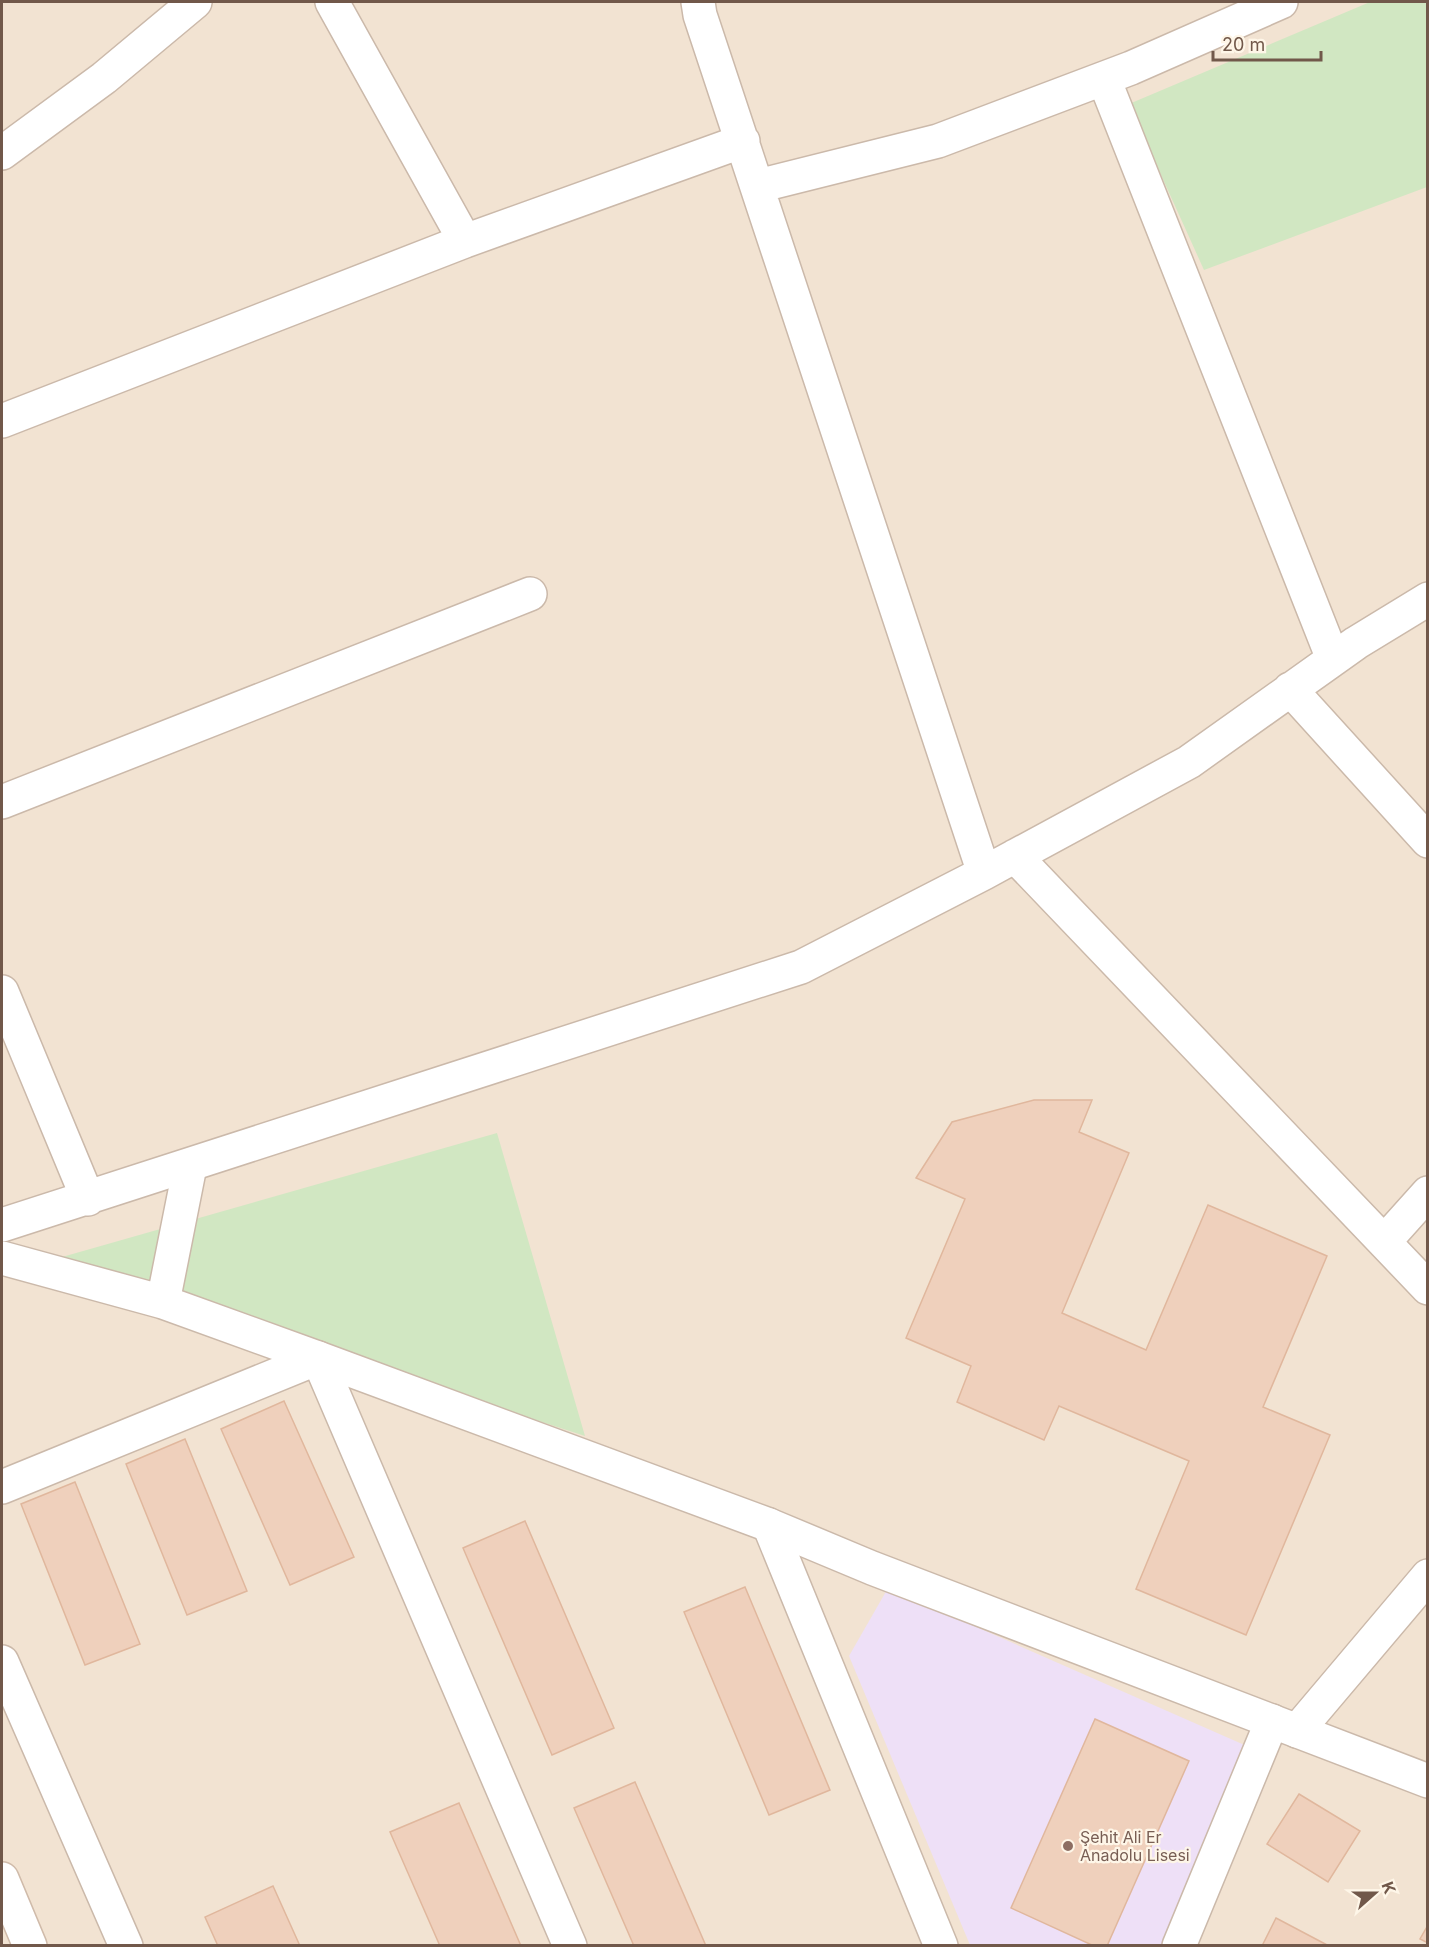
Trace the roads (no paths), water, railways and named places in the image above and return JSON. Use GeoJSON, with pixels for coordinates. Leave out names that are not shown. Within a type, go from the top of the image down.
{"type":"FeatureCollection","features":[{"type":"Feature","properties":{"kind":"street"},"geometry":{"type":"LineString","coordinates":[[2,153],[104,78],[195,2]]}},
{"type":"Feature","properties":{"kind":"street"},"geometry":{"type":"LineString","coordinates":[[332,2],[465,241]]}},
{"type":"Feature","properties":{"kind":"street"},"geometry":{"type":"LineString","coordinates":[[698,2],[700,15],[984,873]]}},
{"type":"Feature","properties":{"kind":"street"},"geometry":{"type":"LineString","coordinates":[[758,186],[938,141],[1104,79],[1281,2]]}},
{"type":"Feature","properties":{"kind":"street"},"geometry":{"type":"LineString","coordinates":[[1104,79],[1333,659]]}},
{"type":"Feature","properties":{"kind":"street"},"geometry":{"type":"LineString","coordinates":[[2,422],[465,241],[743,141]]}},
{"type":"Feature","properties":{"kind":"street"},"geometry":{"type":"LineString","coordinates":[[2,802],[530,594]]}},
{"type":"Feature","properties":{"kind":"street"},"geometry":{"type":"LineString","coordinates":[[2,1225],[801,967],[984,873],[1189,762],[1333,659],[1428,599]]}},
{"type":"Feature","properties":{"kind":"street"},"geometry":{"type":"LineString","coordinates":[[1290,689],[1428,841]]}},
{"type":"Feature","properties":{"kind":"street"},"geometry":{"type":"LineString","coordinates":[[1015,856],[1428,1288]]}},
{"type":"Feature","properties":{"kind":"street"},"geometry":{"type":"LineString","coordinates":[[2,993],[88,1199]]}},
{"type":"Feature","properties":{"kind":"street"},"geometry":{"type":"LineString","coordinates":[[163,1302],[190,1166]]}},
{"type":"Feature","properties":{"kind":"street"},"geometry":{"type":"LineString","coordinates":[[1384,1242],[1428,1193]]}},
{"type":"Feature","properties":{"kind":"street"},"geometry":{"type":"LineString","coordinates":[[2,1258],[163,1302],[318,1358],[769,1525],[872,1568],[1428,1781]]}},
{"type":"Feature","properties":{"kind":"street"},"geometry":{"type":"LineString","coordinates":[[2,1487],[318,1358]]}},
{"type":"Feature","properties":{"kind":"street"},"geometry":{"type":"LineString","coordinates":[[318,1358],[570,1946]]}},
{"type":"Feature","properties":{"kind":"street"},"geometry":{"type":"LineString","coordinates":[[769,1525],[934,1944]]}},
{"type":"Feature","properties":{"kind":"street"},"geometry":{"type":"LineString","coordinates":[[1179,1946],[1284,1726],[1428,1575]]}},
{"type":"Feature","properties":{"kind":"street"},"geometry":{"type":"LineString","coordinates":[[2,1662],[126,1946]]}},
{"type":"Feature","properties":{"kind":"street"},"geometry":{"type":"LineString","coordinates":[[2,1879],[30,1946]]}},
{"type":"Feature","properties":{"kind":"place","name":"Şehit Ali Er Anadolu Lisesi"},"geometry":{"type":"Point","coordinates":[1068,1846]}}]}
